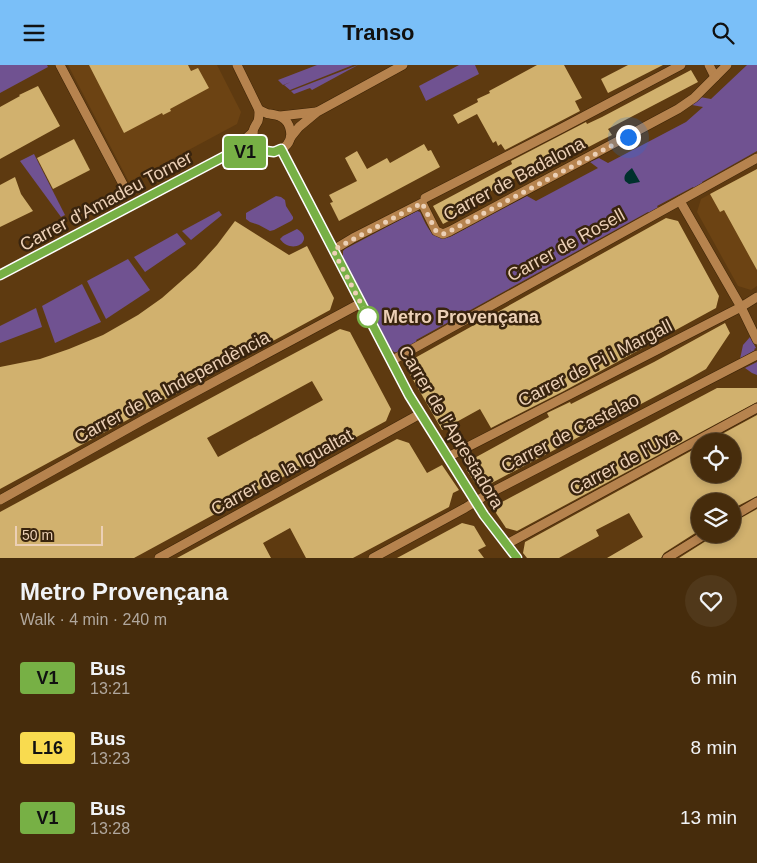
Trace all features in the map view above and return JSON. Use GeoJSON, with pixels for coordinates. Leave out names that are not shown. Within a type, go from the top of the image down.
{"type":"FeatureCollection","features":[{"type":"Feature","properties":{"kind":"street"},"geometry":{"type":"LineString","coordinates":[[60,65],[125,188]]}},
{"type":"Feature","properties":{"kind":"street"},"geometry":{"type":"LineString","coordinates":[[236,65],[259,109],[258,120],[254,126],[254,139],[260,149],[274,152],[285,147],[299,127],[317,111],[403,65]]}},
{"type":"Feature","properties":{"kind":"street","name":"Carrer de Badalona"},"geometry":{"type":"LineString","coordinates":[[426,198],[681,65]]}},
{"type":"Feature","properties":{"kind":"street"},"geometry":{"type":"LineString","coordinates":[[709,65],[715,77]]}},
{"type":"Feature","properties":{"kind":"street","name":"Carrer de Badalona"},"geometry":{"type":"LineString","coordinates":[[333,250],[422,203],[436,231],[443,234],[450,231],[678,109],[694,98],[727,65]]}},
{"type":"Feature","properties":{"kind":"street"},"geometry":{"type":"LineString","coordinates":[[259,109],[284,119],[291,130],[291,137]]}},
{"type":"Feature","properties":{"kind":"street"},"geometry":{"type":"LineString","coordinates":[[280,116],[317,111]]}},
{"type":"Feature","properties":{"kind":"street","name":"Carrer d'Amadeu Torner"},"geometry":{"type":"LineString","coordinates":[[0,275],[227,155],[253,132]]}},
{"type":"Feature","properties":{"kind":"street","name":"Carrer d'Amadeu Torner"},"geometry":{"type":"LineString","coordinates":[[227,155],[260,149]]}},
{"type":"Feature","properties":{"kind":"street","name":"Carrer de l'Aprestadora"},"geometry":{"type":"LineString","coordinates":[[281,149],[409,395],[484,515],[517,558]]}},
{"type":"Feature","properties":{"kind":"street","name":"Carrer de Rosell"},"geometry":{"type":"LineString","coordinates":[[391,361],[757,158]]}},
{"type":"Feature","properties":{"kind":"street"},"geometry":{"type":"LineString","coordinates":[[680,201],[757,340]]}},
{"type":"Feature","properties":{"kind":"street","name":"Carrer de Pi i Margall"},"geometry":{"type":"LineString","coordinates":[[448,457],[757,297]]}},
{"type":"Feature","properties":{"kind":"street","name":"Carrer de la Independència"},"geometry":{"type":"LineString","coordinates":[[0,500],[145,419],[361,303]]}},
{"type":"Feature","properties":{"kind":"street","name":"Carrer de Castelao"},"geometry":{"type":"LineString","coordinates":[[373,558],[486,495],[757,355]]}},
{"type":"Feature","properties":{"kind":"street","name":"Carrer de l'Uva"},"geometry":{"type":"LineString","coordinates":[[507,544],[757,408]]}},
{"type":"Feature","properties":{"kind":"street","name":"Carrer de la Igualtat"},"geometry":{"type":"LineString","coordinates":[[159,558],[420,414]]}},
{"type":"Feature","properties":{"kind":"street"},"geometry":{"type":"LineString","coordinates":[[741,512],[757,502]]}},
{"type":"Feature","properties":{"kind":"street"},"geometry":{"type":"LineString","coordinates":[[667,558],[691,543]]}},
{"type":"Feature","properties":{"kind":"shaded area"},"geometry":{"type":"Polygon","coordinates":[[[0,65],[47,65],[48,67],[0,93],[0,65]]]}},
{"type":"Feature","properties":{"kind":"shaded area"},"geometry":{"type":"Polygon","coordinates":[[[68,65],[217,65],[241,112],[237,124],[129,182],[68,65]]]}},
{"type":"Feature","properties":{"kind":"shaded area"},"geometry":{"type":"Polygon","coordinates":[[[317,65],[353,65],[290,90],[284,85],[291,82],[283,85],[278,80],[317,65]]]}},
{"type":"Feature","properties":{"kind":"shaded area"},"geometry":{"type":"Polygon","coordinates":[[[358,65],[312,90],[310,88],[294,94],[291,91],[358,65]]]}},
{"type":"Feature","properties":{"kind":"shaded area"},"geometry":{"type":"Polygon","coordinates":[[[459,65],[475,65],[479,74],[426,101],[419,86],[459,65]]]}},
{"type":"Feature","properties":{"kind":"shaded area"},"geometry":{"type":"Polygon","coordinates":[[[747,65],[757,65],[757,151],[702,182],[703,185],[694,189],[693,187],[657,206],[659,209],[650,214],[648,212],[416,340],[418,343],[398,353],[391,349],[343,257],[345,249],[417,211],[420,212],[434,235],[444,238],[450,237],[527,196],[536,201],[598,168],[590,162],[599,158],[608,163],[686,122],[703,107],[692,105],[700,97],[711,99],[747,65]]]}},
{"type":"Feature","properties":{"kind":"shaded area"},"geometry":{"type":"Polygon","coordinates":[[[34,154],[65,215],[61,217],[20,161],[34,154]]]}},
{"type":"Feature","properties":{"kind":"shaded area"},"geometry":{"type":"Polygon","coordinates":[[[757,169],[757,286],[751,290],[738,286],[697,212],[701,199],[757,169]]]}},
{"type":"Feature","properties":{"kind":"shaded area"},"geometry":{"type":"Polygon","coordinates":[[[276,196],[285,200],[286,206],[293,217],[291,221],[270,231],[246,219],[246,213],[276,196]]]}},
{"type":"Feature","properties":{"kind":"shaded area"},"geometry":{"type":"Polygon","coordinates":[[[219,211],[222,215],[191,240],[182,231],[219,211]]]}},
{"type":"Feature","properties":{"kind":"shaded area"},"geometry":{"type":"Polygon","coordinates":[[[297,229],[304,238],[300,245],[290,246],[280,239],[283,236],[297,229]]]}},
{"type":"Feature","properties":{"kind":"shaded area"},"geometry":{"type":"Polygon","coordinates":[[[177,233],[186,244],[145,272],[134,257],[177,233]]]}},
{"type":"Feature","properties":{"kind":"shaded area"},"geometry":{"type":"Polygon","coordinates":[[[128,259],[150,290],[106,319],[87,281],[128,259]]]}},
{"type":"Feature","properties":{"kind":"shaded area"},"geometry":{"type":"Polygon","coordinates":[[[82,284],[101,322],[55,343],[42,306],[82,284]]]}},
{"type":"Feature","properties":{"kind":"shaded area"},"geometry":{"type":"Polygon","coordinates":[[[36,308],[42,327],[0,343],[0,326],[36,308]]]}},
{"type":"Feature","properties":{"kind":"shaded area"},"geometry":{"type":"Polygon","coordinates":[[[750,337],[756,348],[740,359],[743,345],[750,337]]]}},
{"type":"Feature","properties":{"kind":"shaded area"},"geometry":{"type":"Polygon","coordinates":[[[757,362],[757,375],[745,368],[757,362]]]}},
{"type":"Feature","properties":{"kind":"water"},"geometry":{"type":"Polygon","coordinates":[[[632,168],[640,182],[629,184],[625,181],[625,175],[632,168]]]}},
{"type":"Feature","properties":{"kind":"building"},"geometry":{"type":"Polygon","coordinates":[[[89,65],[188,65],[191,71],[198,68],[209,88],[170,109],[171,111],[163,115],[162,113],[124,133],[89,65]]]}},
{"type":"Feature","properties":{"kind":"building"},"geometry":{"type":"Polygon","coordinates":[[[537,65],[564,65],[582,98],[575,101],[580,111],[505,150],[501,144],[498,146],[496,141],[493,143],[477,114],[458,124],[453,115],[478,102],[477,99],[490,93],[489,91],[537,65]]]}},
{"type":"Feature","properties":{"kind":"building"},"geometry":{"type":"Polygon","coordinates":[[[628,65],[663,65],[608,93],[601,79],[628,65]]]}},
{"type":"Feature","properties":{"kind":"building"},"geometry":{"type":"Polygon","coordinates":[[[691,70],[698,82],[608,129],[612,135],[579,152],[576,146],[472,201],[475,207],[443,224],[433,206],[512,164],[511,161],[586,122],[587,124],[602,117],[691,70]]]}},
{"type":"Feature","properties":{"kind":"building"},"geometry":{"type":"Polygon","coordinates":[[[38,86],[60,126],[0,159],[0,107],[38,86]]]}},
{"type":"Feature","properties":{"kind":"building"},"geometry":{"type":"Polygon","coordinates":[[[74,139],[90,170],[53,189],[37,158],[74,139]]]}},
{"type":"Feature","properties":{"kind":"building"},"geometry":{"type":"Polygon","coordinates":[[[424,144],[428,151],[431,150],[440,167],[339,221],[330,203],[333,202],[329,195],[357,181],[345,158],[357,151],[367,169],[387,158],[390,163],[424,144]]]}},
{"type":"Feature","properties":{"kind":"building"},"geometry":{"type":"Polygon","coordinates":[[[757,169],[757,270],[724,210],[720,212],[710,194],[757,169]]]}},
{"type":"Feature","properties":{"kind":"building"},"geometry":{"type":"Polygon","coordinates":[[[15,177],[21,194],[33,211],[0,227],[0,185],[15,177]]]}},
{"type":"Feature","properties":{"kind":"building"},"geometry":{"type":"Polygon","coordinates":[[[666,218],[678,221],[719,296],[716,308],[564,391],[491,428],[480,409],[442,430],[408,371],[413,359],[666,218]]]}},
{"type":"Feature","properties":{"kind":"building"},"geometry":{"type":"Polygon","coordinates":[[[235,221],[289,255],[307,246],[334,298],[330,310],[0,489],[0,367],[40,359],[69,349],[103,335],[138,315],[162,298],[196,268],[235,221]]]}},
{"type":"Feature","properties":{"kind":"building"},"geometry":{"type":"Polygon","coordinates":[[[725,323],[730,333],[706,369],[692,377],[488,485],[475,483],[466,469],[469,461],[549,417],[547,413],[570,402],[571,404],[725,323]]]}},
{"type":"Feature","properties":{"kind":"building"},"geometry":{"type":"Polygon","coordinates":[[[340,329],[350,332],[391,409],[386,421],[134,558],[0,558],[0,512],[340,329]],[[312,381],[207,438],[218,457],[323,400],[312,381]]]}},
{"type":"Feature","properties":{"kind":"building"},"geometry":{"type":"Polygon","coordinates":[[[717,388],[757,388],[757,402],[699,433],[691,433],[691,437],[517,531],[506,528],[496,513],[498,504],[717,388]]]}},
{"type":"Feature","properties":{"kind":"building"},"geometry":{"type":"Polygon","coordinates":[[[757,415],[757,496],[741,504],[741,493],[691,493],[691,536],[664,553],[661,558],[607,558],[643,537],[629,513],[596,530],[599,536],[559,558],[527,558],[523,553],[525,542],[691,451],[691,483],[741,483],[741,433],[724,433],[757,415]]]}},
{"type":"Feature","properties":{"kind":"building"},"geometry":{"type":"Polygon","coordinates":[[[397,439],[409,443],[427,473],[442,465],[459,490],[453,493],[449,507],[353,558],[306,558],[290,528],[263,543],[271,558],[177,558],[397,439]]]}},
{"type":"Feature","properties":{"kind":"building"},"geometry":{"type":"Polygon","coordinates":[[[757,509],[757,558],[679,558],[703,543],[741,543],[741,518],[757,509]]]}},
{"type":"Feature","properties":{"kind":"building"},"geometry":{"type":"Polygon","coordinates":[[[462,523],[474,526],[486,546],[478,550],[484,558],[397,558],[462,523]]]}},
{"type":"Feature","properties":{"kind":"bus line","name":"V1"},"geometry":{"type":"LineString","coordinates":[[0,275],[227,155],[260,149],[274,152],[281,149],[409,395],[484,515],[517,558]]}},
{"type":"Feature","properties":{"kind":"place","name":"Metro Provençana"},"geometry":{"type":"Point","coordinates":[368,317]}},
{"type":"Feature","properties":{"kind":"route"},"geometry":{"type":"LineString","coordinates":[[368,317],[333,250],[422,203],[436,231],[443,234],[628,137]]}}]}
